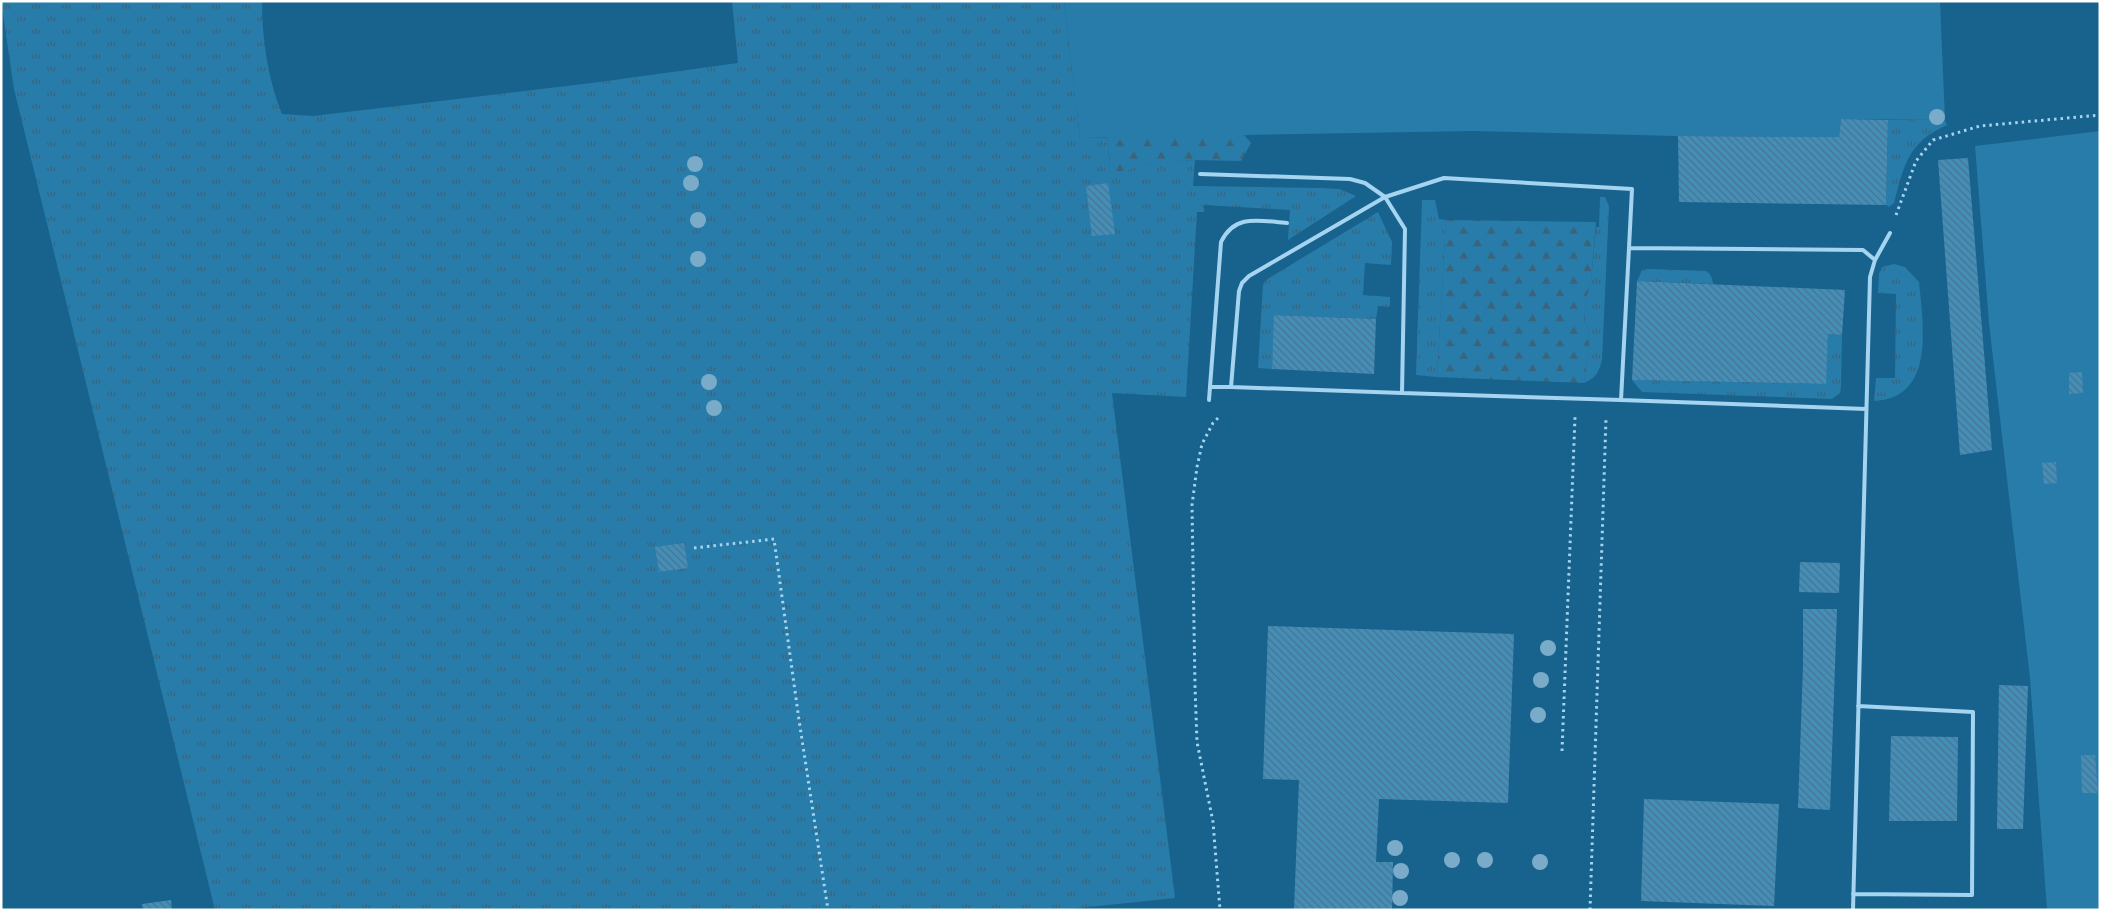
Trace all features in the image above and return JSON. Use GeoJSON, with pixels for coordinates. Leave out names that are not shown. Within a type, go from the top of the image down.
{"type":"FeatureCollection","features":[{"type":"Feature","properties":{"kind":"lane"},"geometry":{"type":"LineString","coordinates":[[1200,174],[1323,176],[1350,179],[1365,183],[1385,197],[1405,229],[1402,393]]}},
{"type":"Feature","properties":{"kind":"lane"},"geometry":{"type":"LineString","coordinates":[[1231,387],[1239,291],[1242,283],[1263,267],[1385,197],[1444,178],[1632,188],[1621,400]]}},
{"type":"Feature","properties":{"kind":"lane"},"geometry":{"type":"LineString","coordinates":[[1209,400],[1221,242],[1230,227],[1246,220],[1287,222]]}},
{"type":"Feature","properties":{"kind":"lane"},"geometry":{"type":"LineString","coordinates":[[1853,910],[1870,277],[1875,260],[1890,233]]}},
{"type":"Feature","properties":{"kind":"lane"},"geometry":{"type":"LineString","coordinates":[[1629,248],[1863,250],[1875,260]]}},
{"type":"Feature","properties":{"kind":"lane"},"geometry":{"type":"LineString","coordinates":[[1210,387],[1866,408]]}},
{"type":"Feature","properties":{"kind":"lane"},"geometry":{"type":"LineString","coordinates":[[1853,894],[1972,895],[1972,712],[1858,706]]}},
{"type":"Feature","properties":{"kind":"path"},"geometry":{"type":"LineString","coordinates":[[1890,233],[1916,162],[1933,140],[1980,126],[2100,115]]}},
{"type":"Feature","properties":{"kind":"path"},"geometry":{"type":"LineString","coordinates":[[1220,910],[1213,822],[1197,742],[1192,505],[1202,444],[1213,423],[1230,406],[1231,387]]}},
{"type":"Feature","properties":{"kind":"path"},"geometry":{"type":"LineString","coordinates":[[1562,751],[1576,399]]}},
{"type":"Feature","properties":{"kind":"path"},"geometry":{"type":"LineString","coordinates":[[1590,910],[1606,400]]}},
{"type":"Feature","properties":{"kind":"path"},"geometry":{"type":"LineString","coordinates":[[694,548],[774,539],[828,910]]}},
{"type":"Feature","properties":{"kind":"green space"},"geometry":{"type":"Polygon","coordinates":[[[1,1],[262,1],[267,59],[273,87],[282,114],[313,116],[592,83],[738,63],[732,1],[1064,1],[1080,138],[1107,138],[1110,168],[1195,160],[1193,186],[1339,189],[1356,196],[1288,240],[1290,210],[1204,205],[1204,212],[1197,212],[1186,397],[1112,393],[1175,898],[1060,910],[215,910],[14,89],[1,1]]]}},
{"type":"Feature","properties":{"kind":"green space"},"geometry":{"type":"Polygon","coordinates":[[[1064,1],[1940,1],[1945,120],[1841,119],[1839,137],[1678,136],[1472,131],[1080,138],[1064,1]]]}},
{"type":"Feature","properties":{"kind":"green space"},"geometry":{"type":"Polygon","coordinates":[[[1077,18],[1239,129],[1251,143],[1241,161],[1195,160],[1146,165],[1119,172],[1110,168],[1107,138],[1112,124],[1076,106],[1068,32],[1077,18]]]}},
{"type":"Feature","properties":{"kind":"green space"},"geometry":{"type":"Polygon","coordinates":[[[1888,120],[1945,120],[1947,125],[1924,139],[1916,147],[1905,166],[1894,203],[1889,207],[1886,205],[1888,120]]]}},
{"type":"Feature","properties":{"kind":"green space"},"geometry":{"type":"Polygon","coordinates":[[[2100,131],[2100,910],[2047,910],[2030,678],[1989,323],[1975,146],[2100,131]]]}},
{"type":"Feature","properties":{"kind":"green space"},"geometry":{"type":"Polygon","coordinates":[[[1600,197],[1605,197],[1609,206],[1602,360],[1596,374],[1584,383],[1590,332],[1584,320],[1586,298],[1591,282],[1596,227],[1599,227],[1600,197]]]}},
{"type":"Feature","properties":{"kind":"green space"},"geometry":{"type":"Polygon","coordinates":[[[1422,200],[1435,200],[1439,219],[1446,220],[1437,377],[1416,375],[1422,200]]]}},
{"type":"Feature","properties":{"kind":"green space"},"geometry":{"type":"Polygon","coordinates":[[[1378,212],[1392,242],[1391,265],[1365,263],[1363,295],[1390,297],[1390,307],[1378,306],[1376,319],[1275,315],[1272,369],[1258,368],[1263,285],[1266,280],[1378,212]]]}},
{"type":"Feature","properties":{"kind":"green space"},"geometry":{"type":"Polygon","coordinates":[[[1446,220],[1596,222],[1591,282],[1586,298],[1584,320],[1590,332],[1584,383],[1437,377],[1446,220]]]}},
{"type":"Feature","properties":{"kind":"green space"},"geometry":{"type":"Polygon","coordinates":[[[1894,264],[1905,267],[1919,282],[1923,337],[1921,356],[1917,373],[1908,387],[1894,397],[1874,401],[1876,378],[1895,378],[1896,294],[1878,293],[1879,274],[1882,267],[1894,264]]]}},
{"type":"Feature","properties":{"kind":"green space"},"geometry":{"type":"Polygon","coordinates":[[[1642,270],[1706,271],[1710,274],[1714,284],[1637,281],[1642,270]]]}},
{"type":"Feature","properties":{"kind":"green space"},"geometry":{"type":"Polygon","coordinates":[[[1828,334],[1842,335],[1841,387],[1840,393],[1832,399],[1642,392],[1632,380],[1825,384],[1828,334]]]}},
{"type":"Feature","properties":{"kind":"building"},"geometry":{"type":"Polygon","coordinates":[[[1841,119],[1888,120],[1886,205],[1679,202],[1678,136],[1839,137],[1841,119]]]}},
{"type":"Feature","properties":{"kind":"building"},"geometry":{"type":"Polygon","coordinates":[[[1968,158],[1992,450],[1960,455],[1938,160],[1968,158]]]}},
{"type":"Feature","properties":{"kind":"building"},"geometry":{"type":"Polygon","coordinates":[[[1108,183],[1115,234],[1092,236],[1086,186],[1108,183]]]}},
{"type":"Feature","properties":{"kind":"building"},"geometry":{"type":"Polygon","coordinates":[[[1637,281],[1845,290],[1842,335],[1828,334],[1826,384],[1632,380],[1637,281]]]}},
{"type":"Feature","properties":{"kind":"building"},"geometry":{"type":"Polygon","coordinates":[[[1274,315],[1376,319],[1374,374],[1272,369],[1274,315]]]}},
{"type":"Feature","properties":{"kind":"building"},"geometry":{"type":"Polygon","coordinates":[[[2082,372],[2083,393],[2069,394],[2069,373],[2082,372]]]}},
{"type":"Feature","properties":{"kind":"building"},"geometry":{"type":"Polygon","coordinates":[[[2056,462],[2057,483],[2044,484],[2042,463],[2056,462]]]}},
{"type":"Feature","properties":{"kind":"building"},"geometry":{"type":"Polygon","coordinates":[[[684,543],[688,568],[659,572],[655,547],[684,543]]]}},
{"type":"Feature","properties":{"kind":"building"},"geometry":{"type":"Polygon","coordinates":[[[1800,562],[1840,563],[1839,593],[1799,592],[1800,562]]]}},
{"type":"Feature","properties":{"kind":"building"},"geometry":{"type":"Polygon","coordinates":[[[1803,609],[1837,609],[1830,810],[1798,808],[1803,609]]]}},
{"type":"Feature","properties":{"kind":"building"},"geometry":{"type":"Polygon","coordinates":[[[1268,626],[1514,634],[1508,803],[1379,799],[1376,862],[1393,862],[1392,910],[1294,910],[1299,780],[1263,779],[1268,626]]]}},
{"type":"Feature","properties":{"kind":"building"},"geometry":{"type":"Polygon","coordinates":[[[1999,685],[2028,686],[2023,829],[1997,829],[1999,685]]]}},
{"type":"Feature","properties":{"kind":"building"},"geometry":{"type":"Polygon","coordinates":[[[1891,736],[1958,737],[1957,821],[1889,821],[1891,736]]]}},
{"type":"Feature","properties":{"kind":"building"},"geometry":{"type":"Polygon","coordinates":[[[2081,755],[2095,755],[2098,793],[2082,793],[2081,755]]]}},
{"type":"Feature","properties":{"kind":"building"},"geometry":{"type":"Polygon","coordinates":[[[1644,799],[1779,804],[1774,906],[1641,901],[1644,799]]]}},
{"type":"Feature","properties":{"kind":"building"},"geometry":{"type":"Polygon","coordinates":[[[171,900],[172,910],[143,910],[142,904],[171,900]]]}}]}
